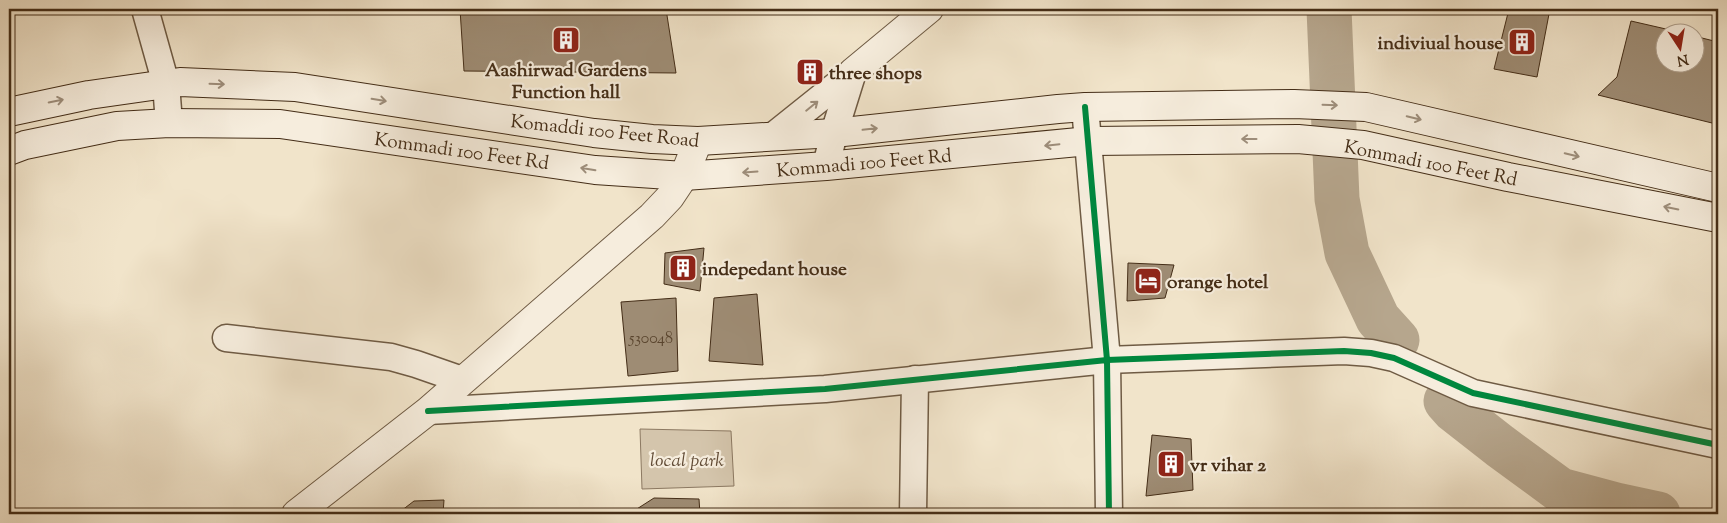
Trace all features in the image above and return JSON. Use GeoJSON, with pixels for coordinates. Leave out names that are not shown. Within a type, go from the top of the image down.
{"type":"FeatureCollection","features":[{"type":"Feature","properties":{"kind":"main road"},"geometry":{"type":"LineString","coordinates":[[853,72],[929,9]]}},
{"type":"Feature","properties":{"kind":"main road","name":"Komaddi 100 Feet Road"},"geometry":{"type":"LineString","coordinates":[[9,112],[89,95],[180,82],[295,87],[594,133],[652,139],[698,141],[834,133],[1086,107],[1294,104],[1366,107],[1718,188]]}},
{"type":"Feature","properties":{"kind":"main road","name":"Kommadi 100 Feet Rd"},"geometry":{"type":"LineString","coordinates":[[9,151],[24,145],[117,126],[169,123],[280,124],[595,170],[684,176],[826,166],[1088,141],[1298,139],[1364,145],[1508,177],[1718,218]]}},
{"type":"Feature","properties":{"kind":"main road"},"geometry":{"type":"LineString","coordinates":[[299,513],[428,411],[652,216],[670,197],[684,176],[698,141]]}},
{"type":"Feature","properties":{"kind":"street"},"geometry":{"type":"LineString","coordinates":[[146,9],[166,84],[169,123]]}},
{"type":"Feature","properties":{"kind":"street"},"geometry":{"type":"LineString","coordinates":[[826,166],[853,72]]}},
{"type":"Feature","properties":{"kind":"street"},"geometry":{"type":"LineString","coordinates":[[773,136],[853,72]]}},
{"type":"Feature","properties":{"kind":"street"},"geometry":{"type":"LineString","coordinates":[[1086,107],[1107,360],[1109,514]]}},
{"type":"Feature","properties":{"kind":"street"},"geometry":{"type":"LineString","coordinates":[[226,338],[391,358],[416,364],[462,380]]}},
{"type":"Feature","properties":{"kind":"street"},"geometry":{"type":"LineString","coordinates":[[428,411],[825,388],[1107,360],[1344,351],[1371,353],[1394,358],[1472,393],[1718,445]]}},
{"type":"Feature","properties":{"kind":"street"},"geometry":{"type":"LineString","coordinates":[[914,514],[915,379]]}},
{"type":"Feature","properties":{"kind":"green space","name":"local park"},"geometry":{"type":"Polygon","coordinates":[[[640,429],[731,431],[734,486],[642,489],[640,429]]]}},
{"type":"Feature","properties":{"kind":"building","name":"Aashirwad Gardens Function hall"},"geometry":{"type":"Polygon","coordinates":[[[460,9],[666,9],[676,73],[464,71],[460,9]]]}},
{"type":"Feature","properties":{"kind":"building","name":"indiviual house"},"geometry":{"type":"Polygon","coordinates":[[[1508,13],[1549,14],[1537,77],[1494,69],[1508,13]]]}},
{"type":"Feature","properties":{"kind":"building"},"geometry":{"type":"Polygon","coordinates":[[[1631,21],[1654,26],[1654,72],[1704,72],[1704,38],[1718,42],[1718,117],[1712,123],[1598,95],[1617,77],[1631,21]]]}},
{"type":"Feature","properties":{"kind":"building","name":"three shops"},"geometry":{"type":"Polygon","coordinates":[[[810,62],[822,70],[814,77],[808,74],[810,79],[799,73],[810,62]]]}},
{"type":"Feature","properties":{"kind":"building","name":"indepedant house"},"geometry":{"type":"Polygon","coordinates":[[[704,248],[700,291],[664,284],[665,253],[704,248]]]}},
{"type":"Feature","properties":{"kind":"building","name":"orange hotel"},"geometry":{"type":"Polygon","coordinates":[[[1128,263],[1174,265],[1165,298],[1127,301],[1128,263]]]}},
{"type":"Feature","properties":{"kind":"building"},"geometry":{"type":"Polygon","coordinates":[[[757,294],[763,365],[709,361],[714,298],[757,294]]]}},
{"type":"Feature","properties":{"kind":"building"},"geometry":{"type":"Polygon","coordinates":[[[676,298],[678,371],[628,376],[621,302],[676,298]]]}},
{"type":"Feature","properties":{"kind":"building","name":"vr vihar 2"},"geometry":{"type":"Polygon","coordinates":[[[1152,435],[1191,439],[1193,490],[1146,496],[1152,435]]]}},
{"type":"Feature","properties":{"kind":"building"},"geometry":{"type":"Polygon","coordinates":[[[654,498],[699,499],[700,514],[629,514],[654,498]]]}},
{"type":"Feature","properties":{"kind":"building"},"geometry":{"type":"Polygon","coordinates":[[[444,500],[443,514],[397,514],[414,501],[444,500]]]}},
{"type":"Feature","properties":{"kind":"waterway"},"geometry":{"type":"LineString","coordinates":[[1329,9],[1337,199],[1347,253],[1378,319],[1397,340]]}},
{"type":"Feature","properties":{"kind":"waterway"},"geometry":{"type":"LineString","coordinates":[[1446,401],[1454,410],[1500,446],[1560,490],[1658,514]]}},
{"type":"Feature","properties":{"kind":"cycle path"},"geometry":{"type":"LineString","coordinates":[[1085,107],[1107,360],[1344,351],[1371,353],[1394,358],[1473,393],[1718,445]]}},
{"type":"Feature","properties":{"kind":"cycle path"},"geometry":{"type":"LineString","coordinates":[[428,411],[825,389],[1107,360],[1109,514]]}},
{"type":"Feature","properties":{"kind":"place","name":"Aashirwad Gardens Function hall"},"geometry":{"type":"Point","coordinates":[566,40]}},
{"type":"Feature","properties":{"kind":"place","name":"indiviual house"},"geometry":{"type":"Point","coordinates":[1522,42]}},
{"type":"Feature","properties":{"kind":"place","name":"three shops"},"geometry":{"type":"Point","coordinates":[810,72]}},
{"type":"Feature","properties":{"kind":"place","name":"indepedant house"},"geometry":{"type":"Point","coordinates":[683,268]}},
{"type":"Feature","properties":{"kind":"place","name":"orange hotel"},"geometry":{"type":"Point","coordinates":[1148,281]}},
{"type":"Feature","properties":{"kind":"place","name":"vr vihar 2"},"geometry":{"type":"Point","coordinates":[1171,464]}}]}
